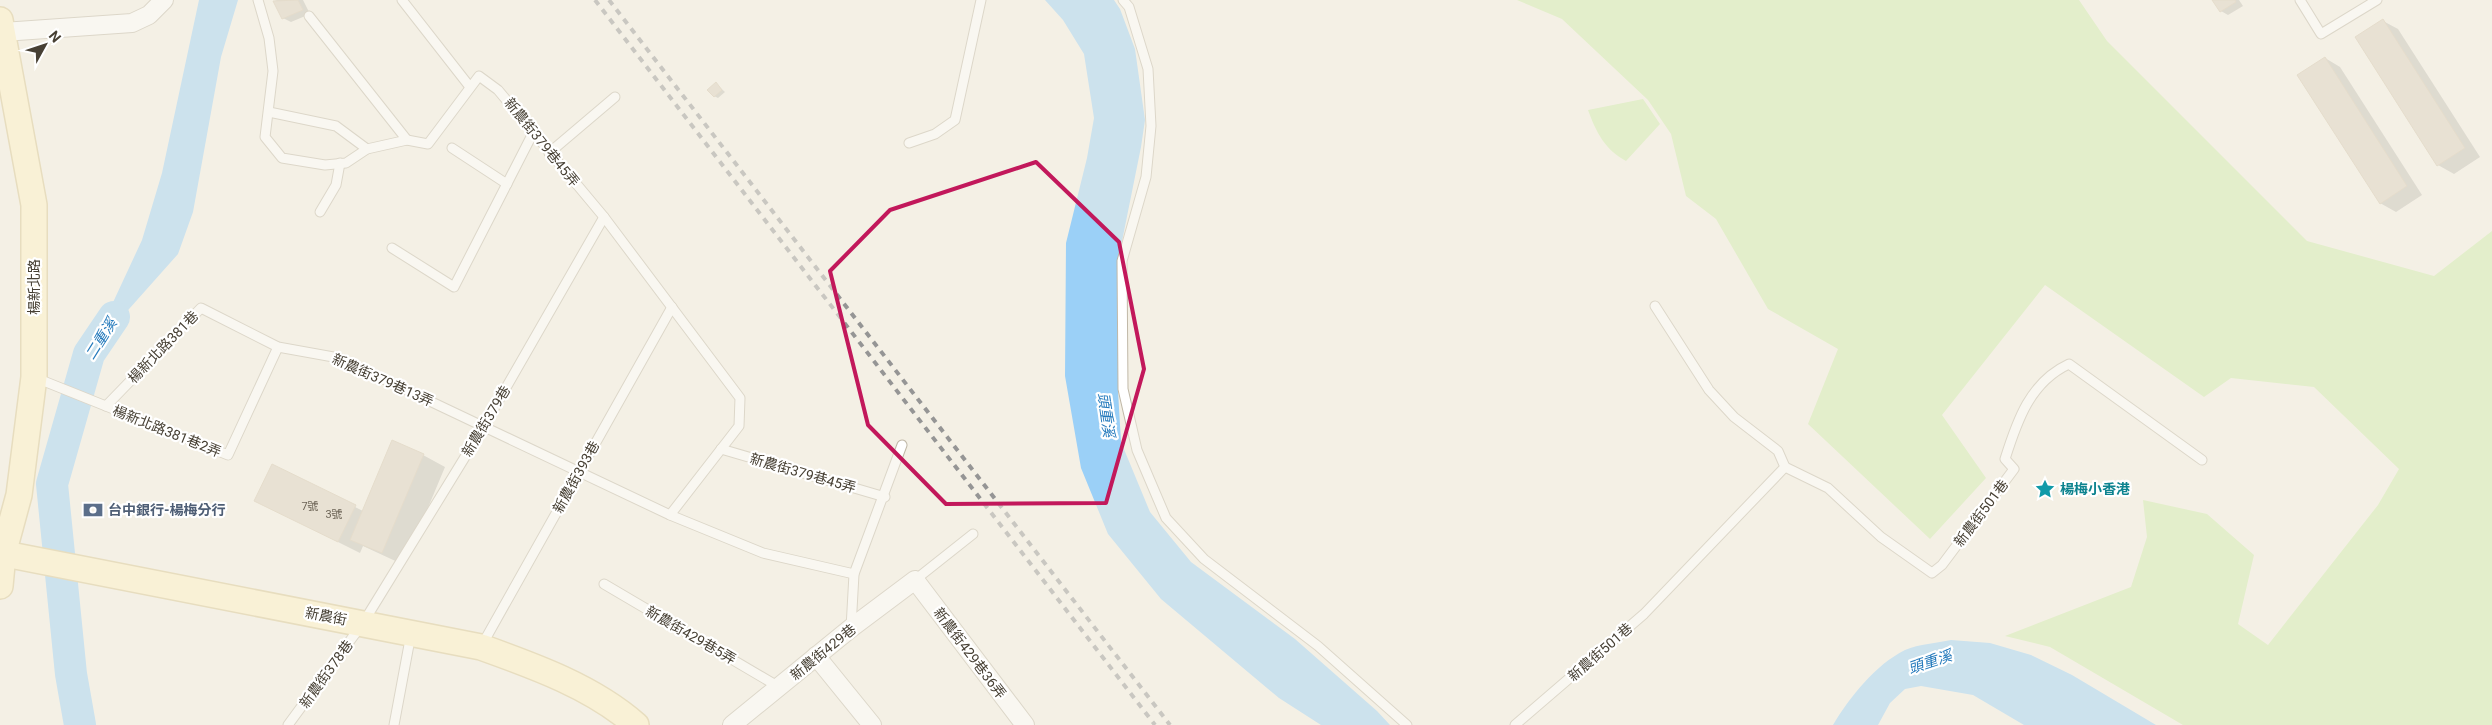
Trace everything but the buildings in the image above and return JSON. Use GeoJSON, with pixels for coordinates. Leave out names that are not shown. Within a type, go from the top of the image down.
{"type":"FeatureCollection","features":[{"type":"Feature","properties":{"kind":"street"},"geometry":{"type":"LineString","coordinates":[[2,26],[132,23],[149,15],[164,0]]}},
{"type":"Feature","properties":{"kind":"street","name":"楊新北路"},"geometry":{"type":"LineString","coordinates":[[0,586],[3,554],[19,495],[34,377],[34,205],[2,26]]}},
{"type":"Feature","properties":{"kind":"street","name":"新農街"},"geometry":{"type":"LineString","coordinates":[[3,554],[481,647],[522,662],[575,686],[625,716],[636,725]]}},
{"type":"Feature","properties":{"kind":"street","name":"新農街429巷"},"geometry":{"type":"LineString","coordinates":[[732,725],[851,628],[915,580]]}},
{"type":"Feature","properties":{"kind":"street","name":"新農街429巷36弄"},"geometry":{"type":"LineString","coordinates":[[915,580],[1025,725]]}},
{"type":"Feature","properties":{"kind":"street"},"geometry":{"type":"LineString","coordinates":[[816,656],[872,725]]}},
{"type":"Feature","properties":{"kind":"lane"},"geometry":{"type":"LineString","coordinates":[[258,0],[269,38],[273,71],[269,112],[264,137],[282,158],[325,165],[346,162],[367,150],[407,140],[428,144],[470,87],[402,0]]}},
{"type":"Feature","properties":{"kind":"lane"},"geometry":{"type":"LineString","coordinates":[[909,142],[935,134],[955,120],[981,0]]}},
{"type":"Feature","properties":{"kind":"lane"},"geometry":{"type":"LineString","coordinates":[[1123,0],[1129,7],[1148,69],[1151,126],[1146,177],[1122,261],[1123,389],[1138,450],[1166,518],[1204,559],[1318,646],[1407,725]]}},
{"type":"Feature","properties":{"kind":"lane"},"geometry":{"type":"LineString","coordinates":[[2300,0],[2321,34],[2377,0]]}},
{"type":"Feature","properties":{"kind":"lane"},"geometry":{"type":"LineString","coordinates":[[309,16],[407,140]]}},
{"type":"Feature","properties":{"kind":"lane","name":"新農街379巷45弄"},"geometry":{"type":"LineString","coordinates":[[470,87],[479,76],[498,90],[604,217],[740,398],[739,426],[670,515]]}},
{"type":"Feature","properties":{"kind":"lane"},"geometry":{"type":"LineString","coordinates":[[549,153],[615,98]]}},
{"type":"Feature","properties":{"kind":"lane"},"geometry":{"type":"LineString","coordinates":[[269,112],[336,126],[367,150]]}},
{"type":"Feature","properties":{"kind":"lane"},"geometry":{"type":"LineString","coordinates":[[392,248],[454,287],[533,133]]}},
{"type":"Feature","properties":{"kind":"lane"},"geometry":{"type":"LineString","coordinates":[[452,148],[506,184]]}},
{"type":"Feature","properties":{"kind":"lane"},"geometry":{"type":"LineString","coordinates":[[320,212],[336,185],[340,163]]}},
{"type":"Feature","properties":{"kind":"lane","name":"新農街379巷"},"geometry":{"type":"LineString","coordinates":[[364,623],[484,426],[604,217]]}},
{"type":"Feature","properties":{"kind":"lane"},"geometry":{"type":"LineString","coordinates":[[1655,306],[1709,390],[1734,418],[1778,451],[1785,468]]}},
{"type":"Feature","properties":{"kind":"lane","name":"新農街393巷"},"geometry":{"type":"LineString","coordinates":[[481,647],[672,307]]}},
{"type":"Feature","properties":{"kind":"lane","name":"楊新北路381巷"},"geometry":{"type":"LineString","coordinates":[[106,406],[201,308],[278,347]]}},
{"type":"Feature","properties":{"kind":"lane","name":"新農街379巷13弄"},"geometry":{"type":"LineString","coordinates":[[278,347],[339,358],[670,515],[763,553],[854,574]]}},
{"type":"Feature","properties":{"kind":"lane","name":"楊新北路381巷2弄"},"geometry":{"type":"LineString","coordinates":[[106,406],[228,455],[278,347]]}},
{"type":"Feature","properties":{"kind":"lane","name":"新農街501巷"},"geometry":{"type":"LineString","coordinates":[[1515,725],[1644,614],[1785,468],[1828,488],[1881,536],[1932,573],[1942,565],[2014,469],[2005,459],[2016,426],[2036,389],[2052,372],[2069,364],[2202,460]]}},
{"type":"Feature","properties":{"kind":"lane"},"geometry":{"type":"LineString","coordinates":[[34,377],[106,406]]}},
{"type":"Feature","properties":{"kind":"lane"},"geometry":{"type":"LineString","coordinates":[[851,628],[854,574],[885,497],[902,445]]}},
{"type":"Feature","properties":{"kind":"lane","name":"新農街379巷45弄"},"geometry":{"type":"LineString","coordinates":[[722,449],[885,497]]}},
{"type":"Feature","properties":{"kind":"lane"},"geometry":{"type":"LineString","coordinates":[[915,580],[973,534]]}},
{"type":"Feature","properties":{"kind":"lane","name":"新農街429巷5弄"},"geometry":{"type":"LineString","coordinates":[[604,584],[779,687]]}},
{"type":"Feature","properties":{"kind":"lane","name":"新農街378巷"},"geometry":{"type":"LineString","coordinates":[[288,725],[364,623]]}},
{"type":"Feature","properties":{"kind":"lane"},"geometry":{"type":"LineString","coordinates":[[394,725],[411,634]]}},
{"type":"Feature","properties":{"kind":"highlighted area"},"geometry":{"type":"Polygon","coordinates":[[[1036,162],[1119,242],[1144,369],[1106,503],[946,504],[868,425],[830,271],[890,210],[1036,162]]]}},
{"type":"Feature","properties":{"kind":"green space"},"geometry":{"type":"Polygon","coordinates":[[[1517,0],[2079,0],[2107,41],[2307,241],[2434,276],[2492,231],[2492,725],[2183,725],[2050,647],[2005,636],[2131,587],[2147,537],[2143,500],[2207,514],[2254,555],[2238,624],[2268,645],[2378,505],[2399,469],[2314,387],[2231,378],[2204,397],[2045,285],[1942,415],[1986,478],[1930,539],[1808,424],[1838,349],[1768,309],[1716,219],[1686,196],[1671,134],[1648,100],[1562,19],[1517,0]]]}},
{"type":"Feature","properties":{"kind":"green space"},"geometry":{"type":"Polygon","coordinates":[[[1643,99],[1660,124],[1626,161],[1612,151],[1602,140],[1588,110],[1643,99]]]}},
{"type":"Feature","properties":{"kind":"water"},"geometry":{"type":"Polygon","coordinates":[[[199,0],[238,0],[221,57],[193,212],[178,254],[89,354],[142,240],[162,173],[199,0]]]}},
{"type":"Feature","properties":{"kind":"water","name":"頭重溪"},"geometry":{"type":"Polygon","coordinates":[[[1045,0],[1114,0],[1120,9],[1135,49],[1145,120],[1118,261],[1118,391],[1121,442],[1150,512],[1191,562],[1295,639],[1377,711],[1390,725],[1321,725],[1279,698],[1161,599],[1108,534],[1081,468],[1065,376],[1066,243],[1087,158],[1094,118],[1084,54],[1063,20],[1045,0]]]}},
{"type":"Feature","properties":{"kind":"water","name":"頭重溪"},"geometry":{"type":"Polygon","coordinates":[[[1951,640],[1990,643],[2031,655],[2072,675],[2156,725],[2024,725],[1973,695],[1921,686],[1905,689],[1890,703],[1878,725],[1833,725],[1864,683],[1894,656],[1916,646],[1951,640]]]}},
{"type":"Feature","properties":{"kind":"waterway","name":"二重溪"},"geometry":{"type":"LineString","coordinates":[[80,725],[71,674],[52,484],[89,354],[114,317]]}},
{"type":"Feature","properties":{"kind":"railway"},"geometry":{"type":"LineString","coordinates":[[595,0],[1155,725]]}},
{"type":"Feature","properties":{"kind":"railway"},"geometry":{"type":"LineString","coordinates":[[609,0],[1170,725]]}},
{"type":"Feature","properties":{"kind":"place","name":"楊梅小香港"},"geometry":{"type":"Point","coordinates":[2045,489]}},
{"type":"Feature","properties":{"kind":"place","name":"台中銀行-楊梅分行"},"geometry":{"type":"Point","coordinates":[93,510]}}]}
